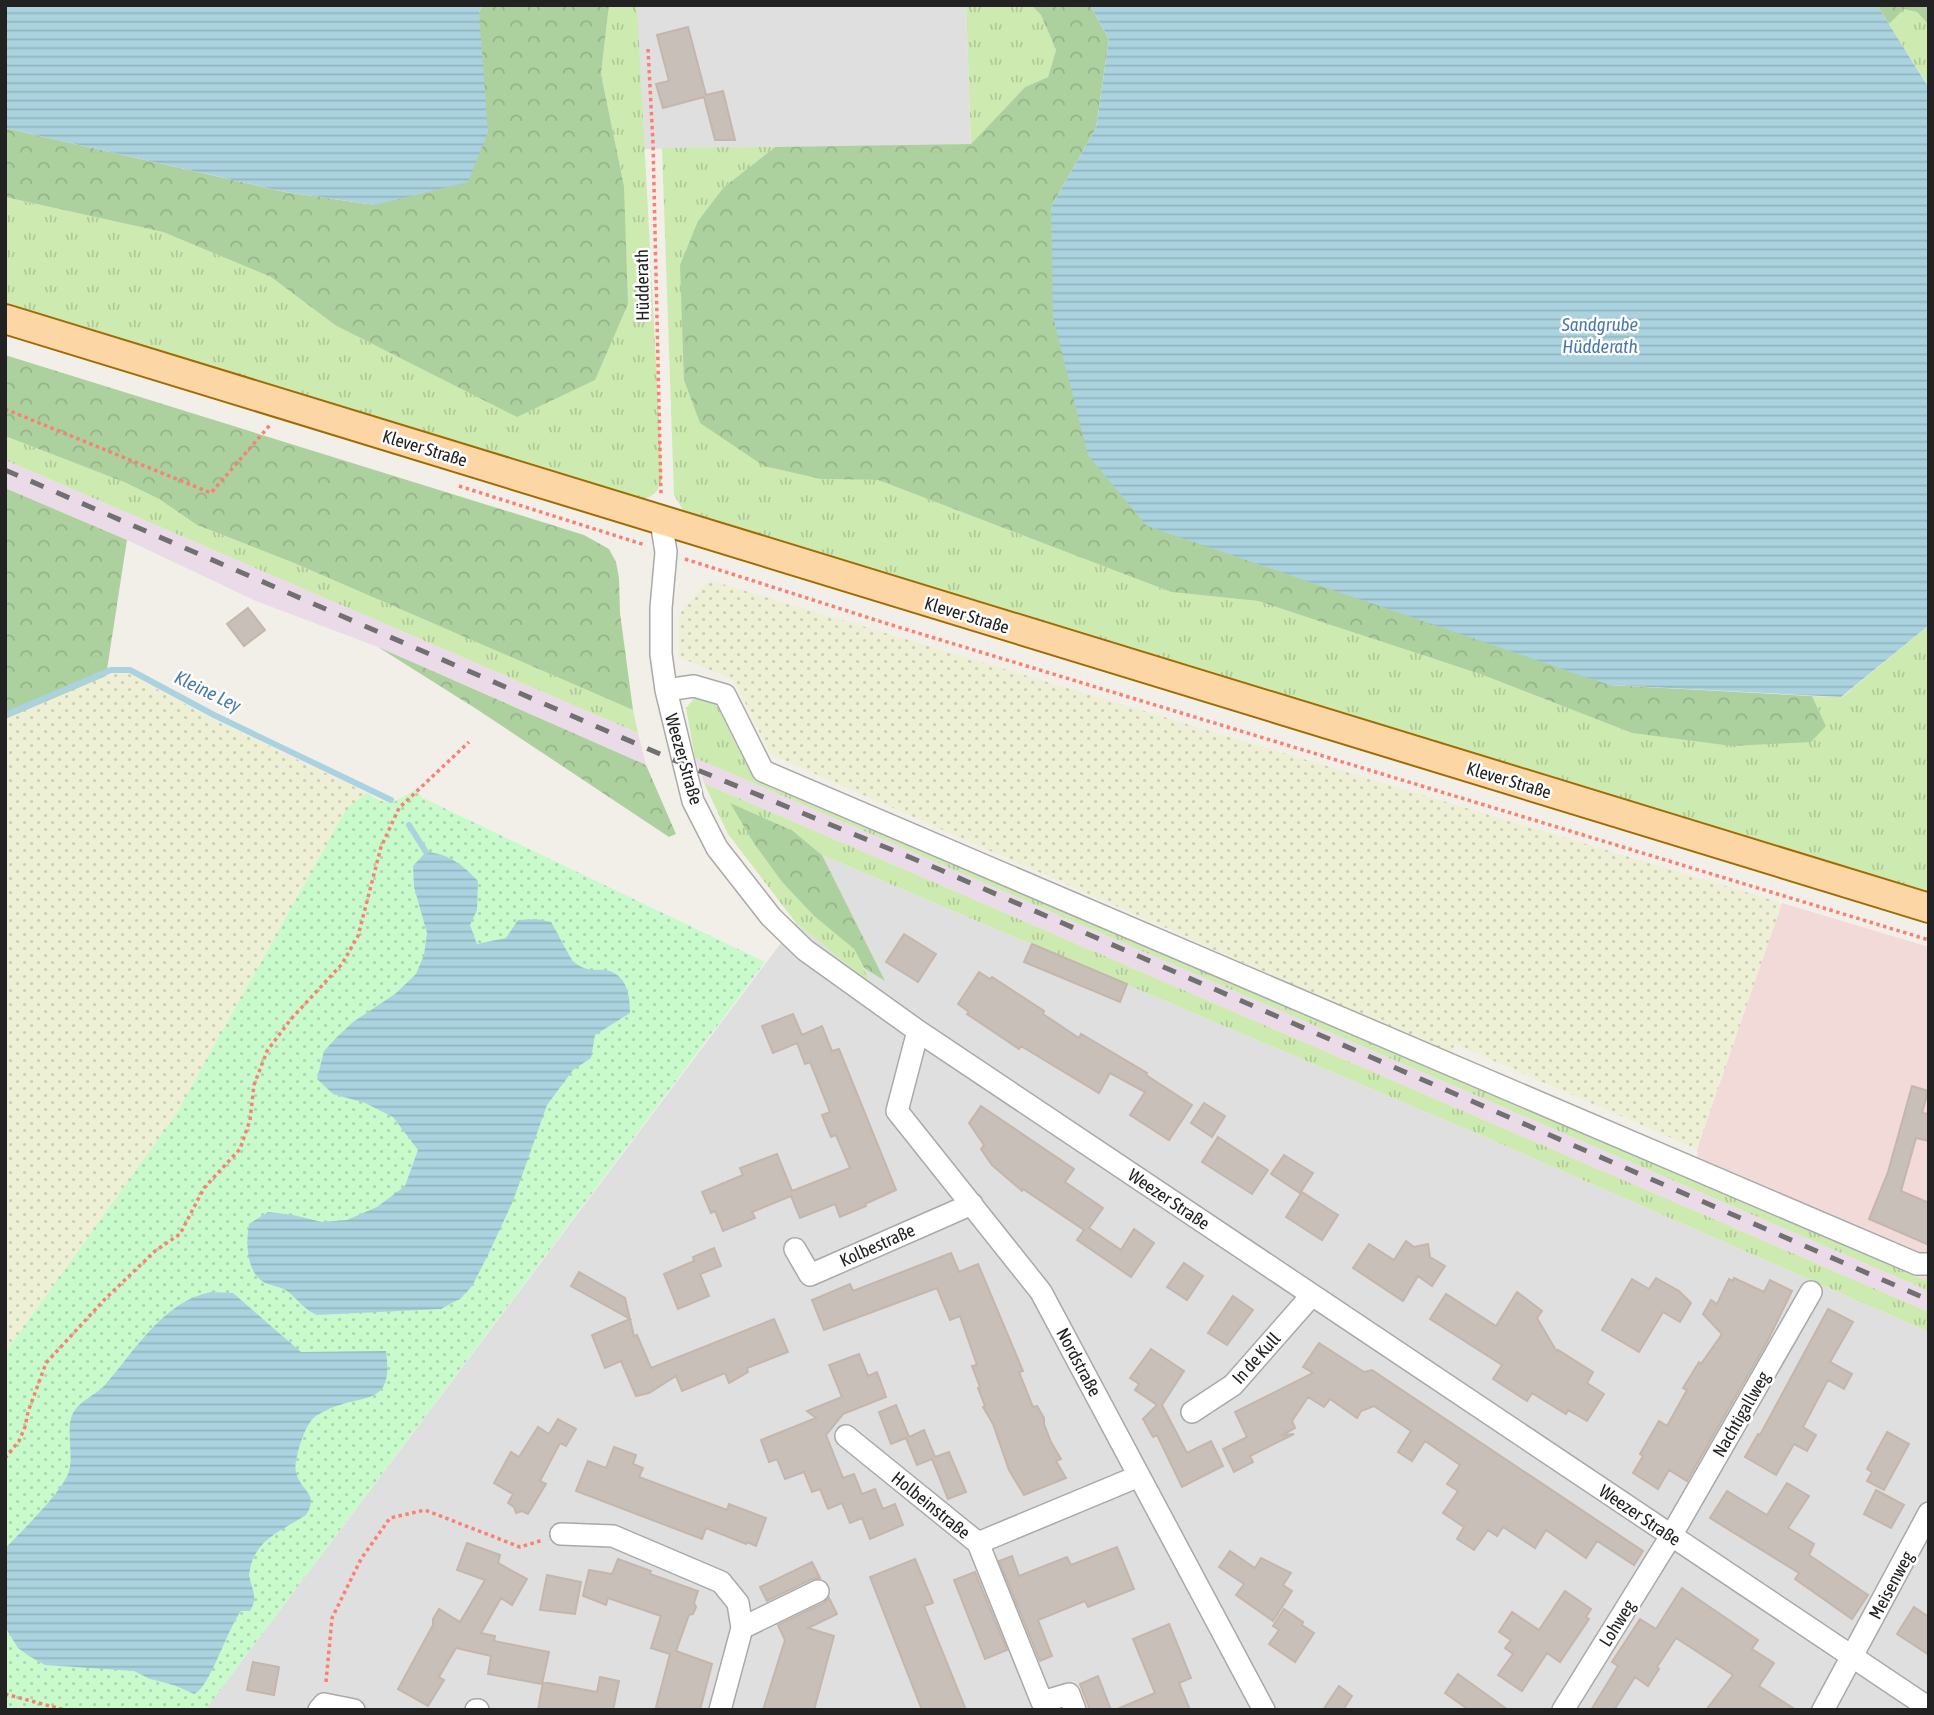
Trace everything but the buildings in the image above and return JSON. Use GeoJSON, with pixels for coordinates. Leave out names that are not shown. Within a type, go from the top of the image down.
{"type":"FeatureCollection","features":[{"type":"Feature","properties":{"kind":"main road","name":"Klever Straße"},"geometry":{"type":"LineString","coordinates":[[5,319],[1929,908]]}},
{"type":"Feature","properties":{"kind":"street","name":"Weezer Straße"},"geometry":{"type":"LineString","coordinates":[[661,521],[666,552],[661,608],[661,654],[666,690],[694,801],[717,848],[771,917],[805,950],[918,1031],[1929,1708]]}},
{"type":"Feature","properties":{"kind":"street"},"geometry":{"type":"LineString","coordinates":[[666,690],[694,686],[725,695],[763,771],[1917,1264],[1929,1264]]}},
{"type":"Feature","properties":{"kind":"street","name":"Nordstraße"},"geometry":{"type":"LineString","coordinates":[[918,1031],[897,1111],[1041,1292],[1264,1710]]}},
{"type":"Feature","properties":{"kind":"street","name":"Kolbestraße"},"geometry":{"type":"LineString","coordinates":[[795,1249],[810,1275],[972,1204]]}},
{"type":"Feature","properties":{"kind":"street","name":"Nachtigallweg"},"geometry":{"type":"LineString","coordinates":[[1671,1536],[1811,1292]]}},
{"type":"Feature","properties":{"kind":"street","name":"In de Kull"},"geometry":{"type":"LineString","coordinates":[[1192,1412],[1233,1385],[1312,1295]]}},
{"type":"Feature","properties":{"kind":"street","name":"Holbeinstraße"},"geometry":{"type":"LineString","coordinates":[[846,1436],[978,1544],[1139,1476]]}},
{"type":"Feature","properties":{"kind":"street","name":"Meisenweg"},"geometry":{"type":"LineString","coordinates":[[1823,1710],[1929,1513]]}},
{"type":"Feature","properties":{"kind":"street"},"geometry":{"type":"LineString","coordinates":[[561,1534],[613,1536],[721,1582],[738,1603],[742,1628],[720,1710]]}},
{"type":"Feature","properties":{"kind":"street","name":"Lohweg"},"geometry":{"type":"LineString","coordinates":[[1563,1710],[1671,1536]]}},
{"type":"Feature","properties":{"kind":"street"},"geometry":{"type":"LineString","coordinates":[[978,1544],[1042,1702],[1069,1694],[1075,1710]]}},
{"type":"Feature","properties":{"kind":"street"},"geometry":{"type":"LineString","coordinates":[[742,1628],[818,1591]]}},
{"type":"Feature","properties":{"kind":"street"},"geometry":{"type":"LineString","coordinates":[[322,1707],[354,1710]]}},
{"type":"Feature","properties":{"kind":"path","name":"Hüdderath"},"geometry":{"type":"LineString","coordinates":[[648,49],[653,143],[661,521]]}},
{"type":"Feature","properties":{"kind":"path"},"geometry":{"type":"LineString","coordinates":[[5,409],[211,494],[270,426],[282,404]]}},
{"type":"Feature","properties":{"kind":"path"},"geometry":{"type":"LineString","coordinates":[[666,552],[912,632],[1929,940]]}},
{"type":"Feature","properties":{"kind":"path"},"geometry":{"type":"LineString","coordinates":[[5,1458],[19,1441],[46,1363],[145,1260],[180,1234],[204,1188],[240,1149],[250,1120],[254,1085],[267,1051],[291,1019],[342,964],[358,936],[381,847],[398,808],[469,742]]}},
{"type":"Feature","properties":{"kind":"path"},"geometry":{"type":"LineString","coordinates":[[322,1707],[332,1619],[361,1559],[390,1518],[425,1510],[520,1547],[561,1534]]}},
{"type":"Feature","properties":{"kind":"path"},"geometry":{"type":"LineString","coordinates":[[5,1694],[65,1710]]}},
{"type":"Feature","properties":{"kind":"shaded area"},"geometry":{"type":"Polygon","coordinates":[[[637,5],[966,5],[971,145],[643,149],[637,5]]]}},
{"type":"Feature","properties":{"kind":"shaded area"},"geometry":{"type":"Polygon","coordinates":[[[5,460],[638,733],[646,765],[378,647],[256,601],[127,540],[5,488],[5,460]]]}},
{"type":"Feature","properties":{"kind":"shaded area"},"geometry":{"type":"Polygon","coordinates":[[[695,758],[1929,1291],[1929,1312],[704,783],[695,758]]]}},
{"type":"Feature","properties":{"kind":"shaded area"},"geometry":{"type":"Polygon","coordinates":[[[822,855],[1499,1143],[1929,1332],[1929,1710],[205,1710],[796,923],[870,983],[864,968],[884,980],[822,855]]]}},
{"type":"Feature","properties":{"kind":"shaded area"},"geometry":{"type":"Polygon","coordinates":[[[1782,903],[1929,947],[1929,1282],[1699,1183],[1697,1149],[1782,903]]]}},
{"type":"Feature","properties":{"kind":"green space"},"geometry":{"type":"Polygon","coordinates":[[[483,5],[609,5],[601,74],[624,186],[628,304],[595,380],[517,417],[335,325],[271,277],[163,232],[5,197],[5,128],[285,192],[375,205],[483,5]]]}},
{"type":"Feature","properties":{"kind":"green space"},"geometry":{"type":"Polygon","coordinates":[[[609,5],[637,5],[662,475],[658,490],[647,498],[637,500],[5,304],[5,197],[163,232],[271,277],[335,325],[624,186],[601,74],[609,5]]]}},
{"type":"Feature","properties":{"kind":"green space"},"geometry":{"type":"Polygon","coordinates":[[[966,5],[1031,5],[1041,15],[1056,50],[1048,77],[1025,87],[971,144],[966,5]]]}},
{"type":"Feature","properties":{"kind":"green space"},"geometry":{"type":"Polygon","coordinates":[[[1031,5],[1090,5],[1109,39],[1096,128],[1051,207],[1609,685],[1812,696],[1826,726],[1811,742],[1732,746],[1632,733],[1480,674],[1258,601],[1171,592],[878,480],[821,479],[764,466],[700,423],[684,380],[680,265],[698,221],[724,187],[775,147],[971,144],[1025,87],[1048,77],[1056,50],[1041,15],[1031,5]]]}},
{"type":"Feature","properties":{"kind":"green space"},"geometry":{"type":"Polygon","coordinates":[[[1877,5],[1929,5],[1929,25],[1917,12],[1904,9],[1889,24],[1877,5]]]}},
{"type":"Feature","properties":{"kind":"green space"},"geometry":{"type":"Polygon","coordinates":[[[1904,8],[1917,12],[1929,25],[1929,87],[1889,24],[1904,8]]]}},
{"type":"Feature","properties":{"kind":"green space"},"geometry":{"type":"Polygon","coordinates":[[[775,147],[724,187],[821,479],[878,480],[1171,592],[1258,601],[1480,674],[1632,733],[1826,726],[1812,696],[1842,697],[1929,625],[1929,894],[683,510],[674,495],[662,148],[775,147]]]}},
{"type":"Feature","properties":{"kind":"green space"},"geometry":{"type":"Polygon","coordinates":[[[5,355],[584,535],[609,549],[616,562],[619,578],[620,613],[633,710],[294,563],[197,525],[159,499],[124,482],[5,436],[5,355]]]}},
{"type":"Feature","properties":{"kind":"green space"},"geometry":{"type":"Polygon","coordinates":[[[5,436],[124,482],[159,499],[197,525],[294,563],[633,710],[638,733],[5,460],[5,436]]]}},
{"type":"Feature","properties":{"kind":"green space"},"geometry":{"type":"Polygon","coordinates":[[[5,488],[127,540],[106,676],[5,719],[5,488]]]}},
{"type":"Feature","properties":{"kind":"green space"},"geometry":{"type":"Polygon","coordinates":[[[709,580],[1782,903],[1697,1149],[1455,1044],[1448,1058],[1189,938],[770,754],[734,680],[679,657],[679,614],[709,580]]]}},
{"type":"Feature","properties":{"kind":"green space"},"geometry":{"type":"Polygon","coordinates":[[[378,647],[646,765],[676,834],[669,837],[378,647]]]}},
{"type":"Feature","properties":{"kind":"green space"},"geometry":{"type":"Polygon","coordinates":[[[120,672],[129,674],[213,719],[367,793],[347,809],[176,1114],[5,1353],[5,719],[120,672]]]}},
{"type":"Feature","properties":{"kind":"green space"},"geometry":{"type":"Polygon","coordinates":[[[696,696],[709,697],[717,706],[751,774],[1929,1282],[1929,1291],[695,758],[686,708],[696,696]]]}},
{"type":"Feature","properties":{"kind":"green space"},"geometry":{"type":"Polygon","coordinates":[[[704,783],[1929,1312],[1929,1332],[1499,1143],[822,855],[793,831],[755,845],[782,882],[814,916],[854,949],[871,984],[796,923],[728,834],[704,783]]]}},
{"type":"Feature","properties":{"kind":"green space"},"geometry":{"type":"Polygon","coordinates":[[[415,790],[423,798],[765,962],[205,1710],[5,1710],[5,1353],[176,1114],[347,808],[367,793],[381,801],[392,803],[415,790]]]}},
{"type":"Feature","properties":{"kind":"green space"},"geometry":{"type":"Polygon","coordinates":[[[730,803],[793,831],[822,855],[885,981],[864,968],[854,949],[814,916],[782,882],[755,845],[730,803]]]}},
{"type":"Feature","properties":{"kind":"water"},"geometry":{"type":"Polygon","coordinates":[[[5,5],[483,5],[479,12],[488,132],[468,182],[375,205],[285,192],[5,128],[5,5]]]}},
{"type":"Feature","properties":{"kind":"water","name":"Sandgrube Hüdderath"},"geometry":{"type":"Polygon","coordinates":[[[1090,5],[1877,5],[1929,88],[1929,625],[1841,697],[1609,685],[1147,526],[1088,455],[1053,317],[1051,207],[1096,128],[1109,39],[1090,5]]]}},
{"type":"Feature","properties":{"kind":"water"},"geometry":{"type":"Polygon","coordinates":[[[426,852],[455,861],[478,881],[477,910],[470,925],[477,944],[506,938],[518,920],[551,922],[573,961],[588,969],[610,971],[621,978],[628,995],[630,1013],[595,1035],[591,1058],[573,1070],[547,1105],[513,1201],[472,1286],[461,1298],[441,1309],[317,1315],[287,1291],[265,1283],[257,1276],[248,1255],[249,1224],[268,1212],[322,1222],[347,1220],[377,1207],[405,1186],[418,1150],[393,1117],[365,1103],[333,1094],[317,1079],[324,1051],[336,1038],[353,1022],[395,994],[416,974],[424,955],[427,933],[414,887],[413,866],[426,852]]]}},
{"type":"Feature","properties":{"kind":"water"},"geometry":{"type":"Polygon","coordinates":[[[211,1292],[233,1293],[301,1352],[386,1351],[386,1381],[374,1395],[329,1409],[315,1417],[308,1425],[295,1467],[298,1478],[310,1497],[310,1508],[306,1515],[266,1541],[255,1556],[249,1574],[254,1603],[250,1611],[241,1611],[206,1681],[194,1694],[134,1671],[45,1665],[18,1648],[5,1627],[5,1549],[65,1480],[70,1464],[71,1419],[76,1409],[105,1385],[164,1317],[194,1297],[211,1292]]]}},
{"type":"Feature","properties":{"kind":"waterway","name":"Kleine Ley"},"geometry":{"type":"LineString","coordinates":[[5,715],[111,670],[130,670],[214,715],[391,800]]}},
{"type":"Feature","properties":{"kind":"waterway","name":"Kleine Ley"},"geometry":{"type":"LineString","coordinates":[[409,825],[426,852]]}},
{"type":"Feature","properties":{"kind":"railway"},"geometry":{"type":"LineString","coordinates":[[5,470],[683,764],[936,868],[1929,1300]]}}]}
